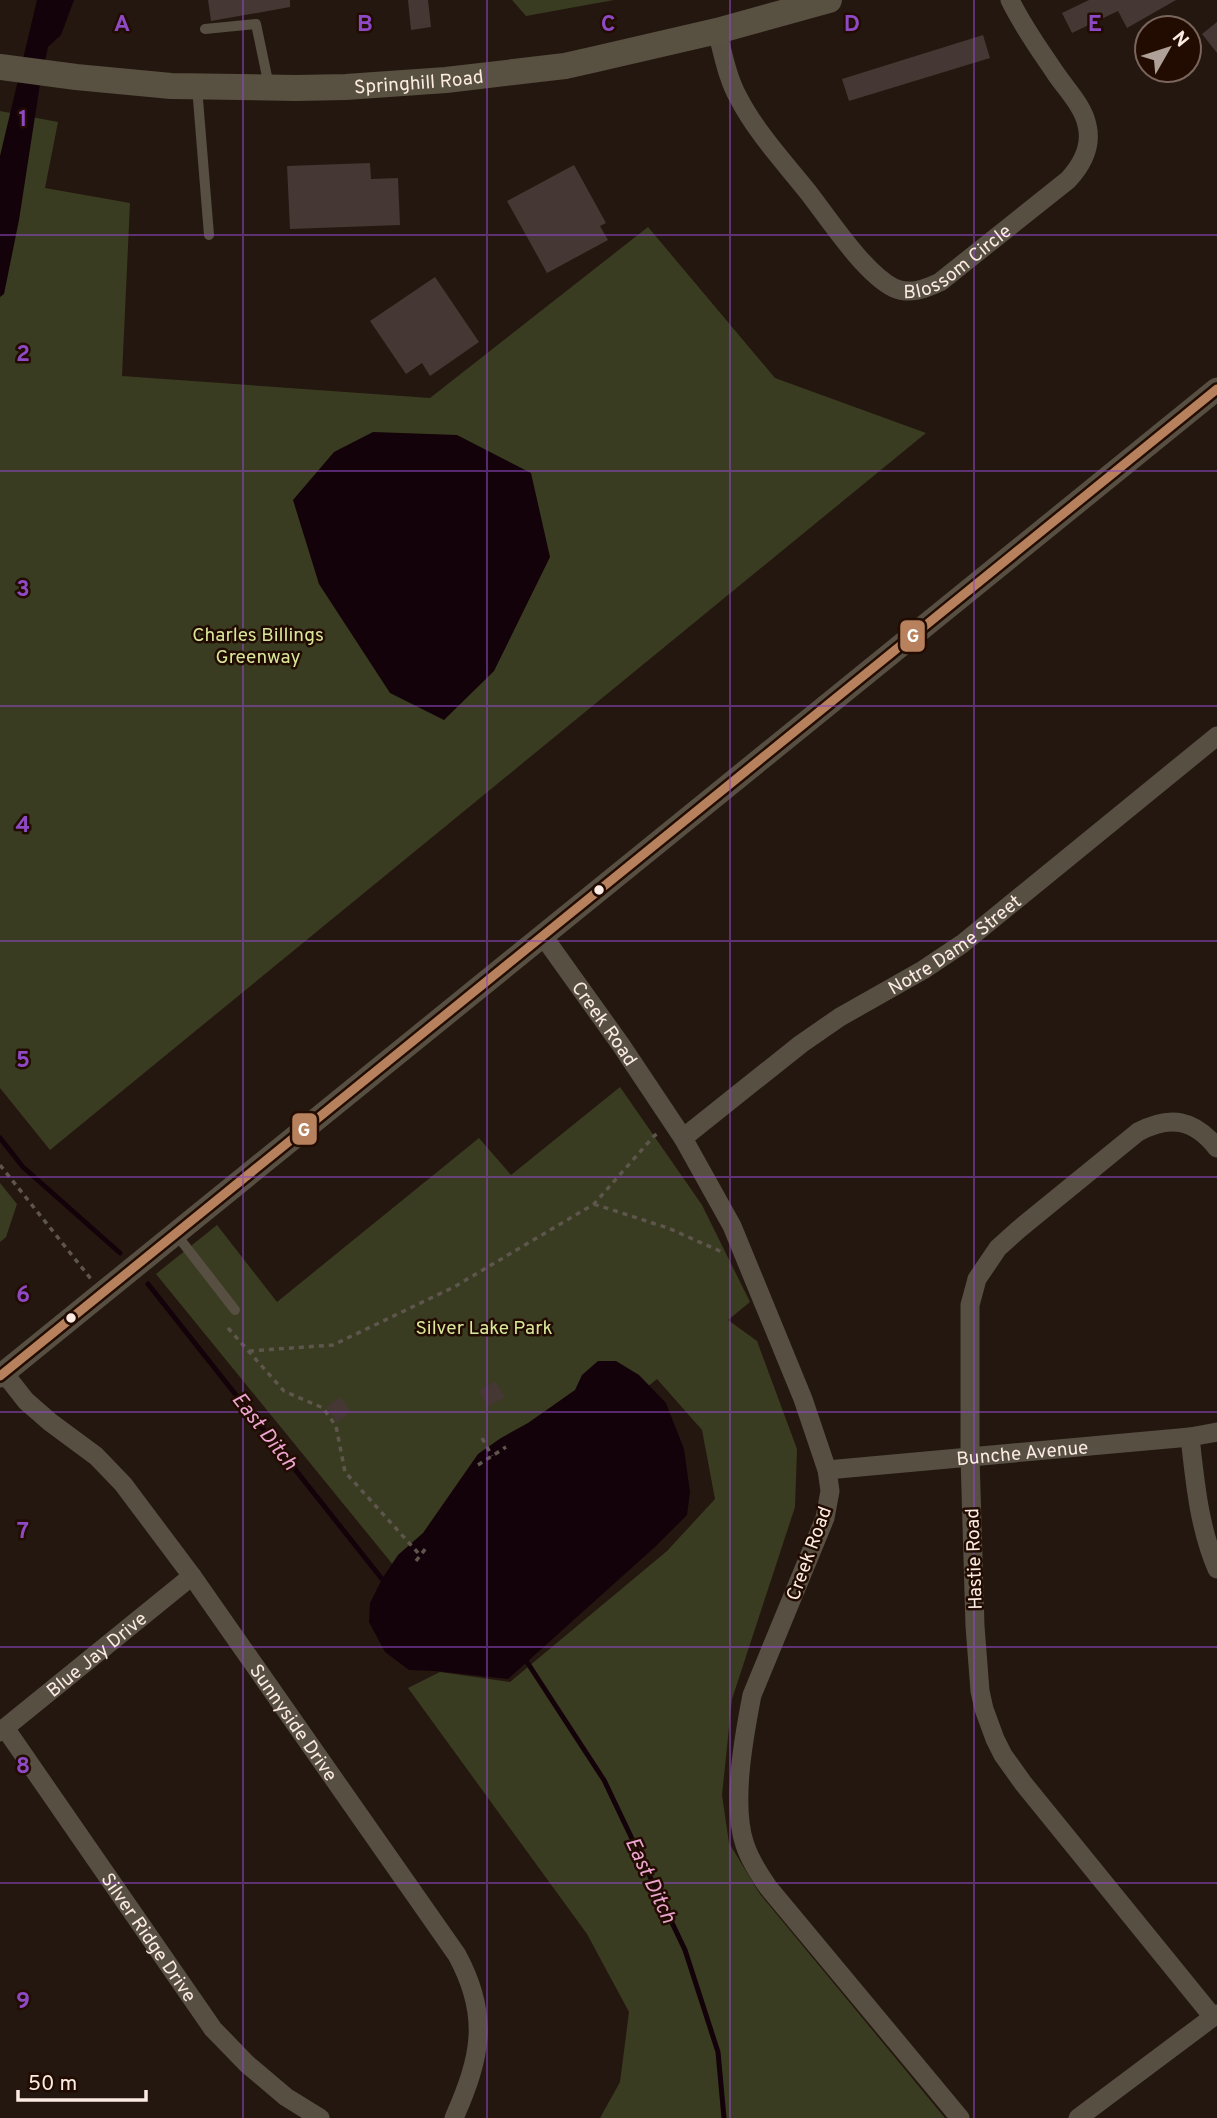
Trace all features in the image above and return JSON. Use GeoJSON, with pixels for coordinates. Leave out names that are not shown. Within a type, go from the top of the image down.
{"type":"FeatureCollection","features":[{"type":"Feature","properties":{"kind":"main road","name":"Springhill Road"},"geometry":{"type":"LineString","coordinates":[[0,67],[171,86],[358,86],[517,72],[596,60],[717,31],[777,11],[829,0]]}},
{"type":"Feature","properties":{"kind":"street","name":"Blossom Circle"},"geometry":{"type":"LineString","coordinates":[[717,31],[738,98],[756,126],[861,259],[881,280],[896,289],[912,291],[940,282],[1068,180],[1079,168],[1086,153],[1088,134],[1082,111],[1023,26],[1010,0]]}},
{"type":"Feature","properties":{"kind":"street"},"geometry":{"type":"LineString","coordinates":[[2,1375],[1217,389]]}},
{"type":"Feature","properties":{"kind":"street","name":"Notre Dame Street"},"geometry":{"type":"LineString","coordinates":[[683,1138],[801,1044],[840,1017],[923,970],[962,944],[1217,736]]}},
{"type":"Feature","properties":{"kind":"street","name":"Creek Road"},"geometry":{"type":"LineString","coordinates":[[543,936],[683,1138],[732,1226],[803,1399],[827,1470],[830,1491],[825,1518],[752,1695],[740,1779],[740,1818],[744,1843],[752,1864],[768,1887],[960,2118]]}},
{"type":"Feature","properties":{"kind":"street","name":"Hastie Road"},"geometry":{"type":"LineString","coordinates":[[1215,2015],[1023,1783],[1003,1755],[984,1709],[975,1626],[970,1457],[970,1305],[977,1279],[998,1248],[1138,1132],[1151,1125],[1171,1121],[1190,1124],[1217,1148]]}},
{"type":"Feature","properties":{"kind":"street","name":"Sunnyside Drive"},"geometry":{"type":"LineString","coordinates":[[2,1375],[26,1401],[96,1456],[123,1484],[192,1576],[467,1973],[479,2018],[478,2040],[471,2076],[454,2118]]}},
{"type":"Feature","properties":{"kind":"street","name":"Bunche Avenue"},"geometry":{"type":"LineString","coordinates":[[827,1470],[1189,1437],[1217,1432]]}},
{"type":"Feature","properties":{"kind":"street"},"geometry":{"type":"LineString","coordinates":[[1189,1437],[1199,1508],[1208,1546],[1217,1569]]}},
{"type":"Feature","properties":{"kind":"street","name":"Blue Jay Drive"},"geometry":{"type":"LineString","coordinates":[[3,1730],[192,1576]]}},
{"type":"Feature","properties":{"kind":"street","name":"Silver Ridge Drive"},"geometry":{"type":"LineString","coordinates":[[3,1730],[214,2029],[247,2064],[286,2097],[320,2118]]}},
{"type":"Feature","properties":{"kind":"street"},"geometry":{"type":"LineString","coordinates":[[1078,2118],[1215,2015]]}},
{"type":"Feature","properties":{"kind":"lane"},"geometry":{"type":"LineString","coordinates":[[205,29],[256,24],[270,88]]}},
{"type":"Feature","properties":{"kind":"lane"},"geometry":{"type":"LineString","coordinates":[[197,87],[209,234]]}},
{"type":"Feature","properties":{"kind":"lane"},"geometry":{"type":"LineString","coordinates":[[176,1234],[235,1310]]}},
{"type":"Feature","properties":{"kind":"path"},"geometry":{"type":"LineString","coordinates":[[249,1352],[333,1345],[454,1287],[593,1204],[654,1136]]}},
{"type":"Feature","properties":{"kind":"path"},"geometry":{"type":"LineString","coordinates":[[0,1165],[92,1280]]}},
{"type":"Feature","properties":{"kind":"path"},"geometry":{"type":"LineString","coordinates":[[593,1204],[668,1228],[748,1264]]}},
{"type":"Feature","properties":{"kind":"path"},"geometry":{"type":"LineString","coordinates":[[228,1328],[284,1391],[323,1408],[336,1426],[345,1472],[420,1555]]}},
{"type":"Feature","properties":{"kind":"path"},"geometry":{"type":"LineString","coordinates":[[482,1438],[492,1455]]}},
{"type":"Feature","properties":{"kind":"path"},"geometry":{"type":"LineString","coordinates":[[478,1465],[506,1447]]}},
{"type":"Feature","properties":{"kind":"path"},"geometry":{"type":"LineString","coordinates":[[416,1560],[426,1548]]}},
{"type":"Feature","properties":{"kind":"green space"},"geometry":{"type":"Polygon","coordinates":[[[512,0],[614,0],[526,16],[512,0]]]}},
{"type":"Feature","properties":{"kind":"green space","name":"Charles Billings Greenway"},"geometry":{"type":"Polygon","coordinates":[[[0,111],[58,122],[45,188],[130,203],[122,376],[430,398],[648,227],[775,378],[926,433],[50,1150],[0,1088],[0,111]]]}},
{"type":"Feature","properties":{"kind":"green space","name":"Silver Lake Park"},"geometry":{"type":"Polygon","coordinates":[[[620,1087],[702,1205],[750,1302],[728,1320],[757,1341],[797,1449],[795,1507],[732,1699],[722,1795],[729,1843],[760,1894],[945,2118],[600,2118],[620,2082],[629,2012],[587,1934],[408,1688],[440,1672],[510,1682],[667,1551],[715,1499],[702,1430],[657,1379],[407,1582],[156,1274],[217,1225],[277,1302],[479,1138],[511,1175],[620,1087]]]}},
{"type":"Feature","properties":{"kind":"green space"},"geometry":{"type":"Polygon","coordinates":[[[0,1183],[17,1204],[6,1237],[0,1242],[0,1183]]]}},
{"type":"Feature","properties":{"kind":"shaded area"},"geometry":{"type":"Polygon","coordinates":[[[37,0],[74,0],[61,35],[48,47],[19,220],[4,294],[0,297],[0,156],[37,0]]]}},
{"type":"Feature","properties":{"kind":"shaded area"},"geometry":{"type":"Polygon","coordinates":[[[373,432],[457,435],[531,473],[550,557],[494,671],[444,720],[390,693],[319,584],[293,500],[334,452],[373,432]]]}},
{"type":"Feature","properties":{"kind":"shaded area"},"geometry":{"type":"Polygon","coordinates":[[[598,1361],[616,1361],[639,1375],[666,1403],[684,1449],[690,1492],[687,1515],[508,1679],[409,1670],[385,1652],[369,1622],[370,1603],[382,1579],[398,1555],[423,1533],[478,1454],[575,1390],[582,1375],[598,1361]]]}},
{"type":"Feature","properties":{"kind":"building"},"geometry":{"type":"Polygon","coordinates":[[[208,0],[290,0],[290,7],[211,21],[208,0]]]}},
{"type":"Feature","properties":{"kind":"building"},"geometry":{"type":"Polygon","coordinates":[[[408,0],[428,0],[431,27],[411,30],[408,0]]]}},
{"type":"Feature","properties":{"kind":"building"},"geometry":{"type":"Polygon","coordinates":[[[1089,0],[1176,0],[1152,14],[1133,14],[1133,25],[1127,28],[1118,11],[1072,33],[1062,13],[1089,0]]]}},
{"type":"Feature","properties":{"kind":"building"},"geometry":{"type":"Polygon","coordinates":[[[1217,22],[1217,53],[1203,35],[1217,22]]]}},
{"type":"Feature","properties":{"kind":"building"},"geometry":{"type":"Polygon","coordinates":[[[983,35],[990,58],[849,101],[842,79],[983,35]]]}},
{"type":"Feature","properties":{"kind":"building"},"geometry":{"type":"Polygon","coordinates":[[[370,163],[371,179],[398,178],[400,225],[290,229],[287,166],[370,163]]]}},
{"type":"Feature","properties":{"kind":"building"},"geometry":{"type":"Polygon","coordinates":[[[574,165],[606,223],[600,226],[608,240],[547,273],[507,201],[574,165]]]}},
{"type":"Feature","properties":{"kind":"building"},"geometry":{"type":"Polygon","coordinates":[[[435,277],[479,342],[430,376],[422,363],[406,374],[370,321],[435,277]]]}},
{"type":"Feature","properties":{"kind":"building"},"geometry":{"type":"Polygon","coordinates":[[[495,1381],[505,1397],[488,1407],[479,1391],[495,1381]]]}},
{"type":"Feature","properties":{"kind":"building"},"geometry":{"type":"Polygon","coordinates":[[[341,1397],[351,1412],[337,1422],[326,1407],[341,1397]]]}},
{"type":"Feature","properties":{"kind":"waterway","name":"East Ditch"},"geometry":{"type":"LineString","coordinates":[[0,1138],[23,1167],[120,1253]]}},
{"type":"Feature","properties":{"kind":"waterway","name":"East Ditch"},"geometry":{"type":"LineString","coordinates":[[148,1284],[382,1579]]}},
{"type":"Feature","properties":{"kind":"waterway","name":"East Ditch"},"geometry":{"type":"LineString","coordinates":[[527,1662],[604,1780],[685,1950],[718,2052],[724,2118]]}},
{"type":"Feature","properties":{"kind":"transit line","name":"G"},"geometry":{"type":"LineString","coordinates":[[0,1376],[1217,389]]}}]}
